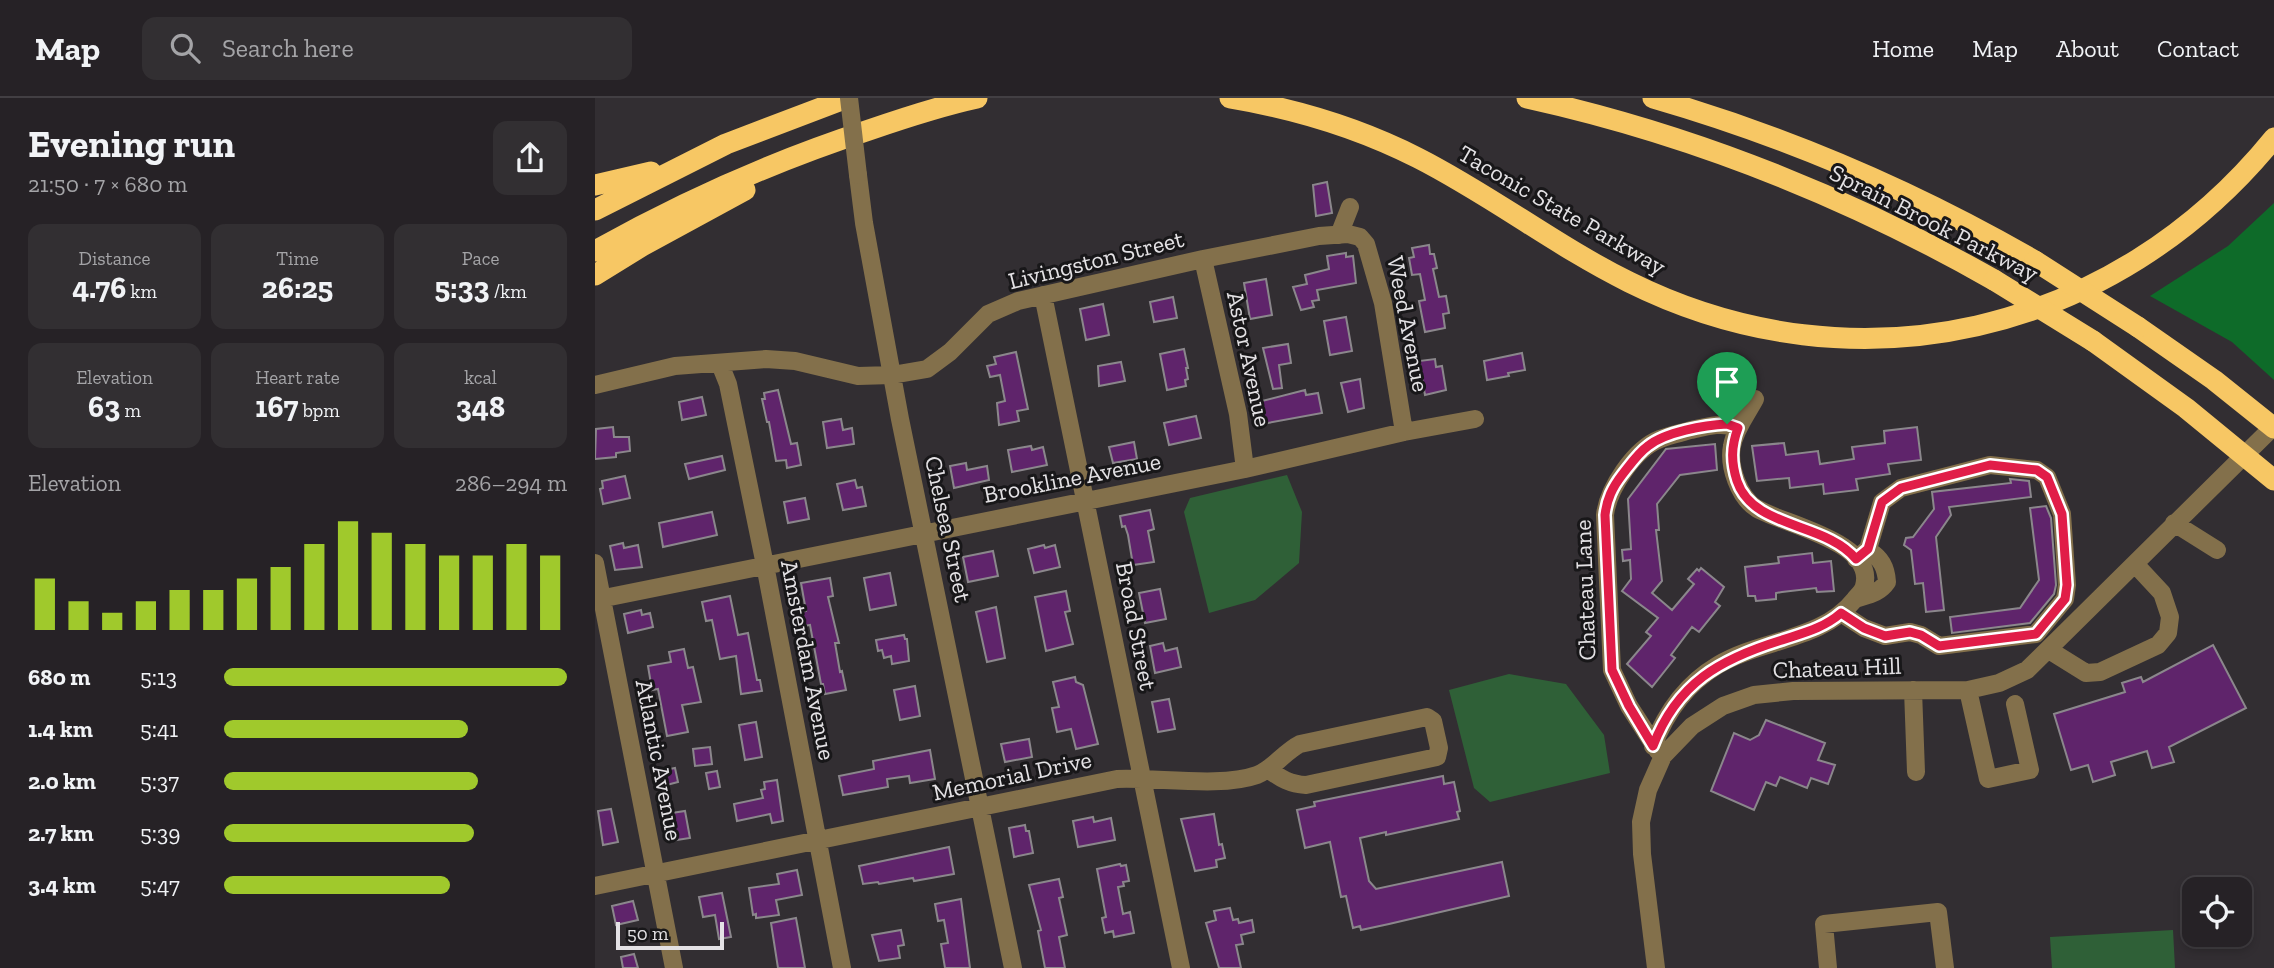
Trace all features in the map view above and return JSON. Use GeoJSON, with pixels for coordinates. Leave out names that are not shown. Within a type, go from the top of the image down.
{"type":"FeatureCollection","features":[{"type":"Feature","properties":{"kind":"highway"},"geometry":{"type":"LineString","coordinates":[[595,210],[684,164],[757,131],[848,98]]}},
{"type":"Feature","properties":{"kind":"highway"},"geometry":{"type":"LineString","coordinates":[[595,251],[733,182],[836,140],[977,98]]}},
{"type":"Feature","properties":{"kind":"highway","name":"Taconic State Parkway"},"geometry":{"type":"LineString","coordinates":[[1230,98],[1319,118],[1393,147],[1452,177],[1626,281],[1673,302],[1767,330],[1838,338],[1888,338],[1941,333],[2015,316],[2063,299],[2136,262],[2180,232],[2230,188],[2274,138]]}},
{"type":"Feature","properties":{"kind":"highway","name":"Sprain Brook Parkway"},"geometry":{"type":"LineString","coordinates":[[1527,98],[1663,135],[1780,177],[1912,236],[1994,280],[2093,341],[2175,400],[2274,480]]}},
{"type":"Feature","properties":{"kind":"highway","name":"Sprain Brook Parkway"},"geometry":{"type":"LineString","coordinates":[[1653,98],[1739,124],[1850,167],[1945,212],[2035,261],[2138,327],[2203,372],[2273,428]]}},
{"type":"Feature","properties":{"kind":"highway"},"geometry":{"type":"LineString","coordinates":[[595,275],[642,246],[836,140]]}},
{"type":"Feature","properties":{"kind":"highway"},"geometry":{"type":"LineString","coordinates":[[595,185],[684,164]]}},
{"type":"Feature","properties":{"kind":"street","name":"Chelsea Street"},"geometry":{"type":"LineString","coordinates":[[848,98],[864,223],[892,375],[1013,968]]}},
{"type":"Feature","properties":{"kind":"street"},"geometry":{"type":"LineString","coordinates":[[1339,235],[1350,207]]}},
{"type":"Feature","properties":{"kind":"street","name":"Livingston Street"},"geometry":{"type":"LineString","coordinates":[[595,385],[675,366],[766,359],[795,361],[858,376],[892,375],[927,369],[950,352],[988,314],[1018,301],[1203,258],[1319,236],[1339,235]]}},
{"type":"Feature","properties":{"kind":"street","name":"Weed Avenue"},"geometry":{"type":"LineString","coordinates":[[1339,235],[1360,237],[1366,244],[1383,303],[1404,432]]}},
{"type":"Feature","properties":{"kind":"street","name":"Astor Avenue"},"geometry":{"type":"LineString","coordinates":[[1203,258],[1238,414],[1245,469]]}},
{"type":"Feature","properties":{"kind":"street","name":"Broad Street"},"geometry":{"type":"LineString","coordinates":[[1043,295],[1181,968]]}},
{"type":"Feature","properties":{"kind":"street","name":"Amsterdam Avenue"},"geometry":{"type":"LineString","coordinates":[[720,364],[728,384],[765,565],[842,968]]}},
{"type":"Feature","properties":{"kind":"street"},"geometry":{"type":"LineString","coordinates":[[1755,399],[1738,428],[1731,448],[1733,470],[1741,492],[1755,508],[1862,554]]}},
{"type":"Feature","properties":{"kind":"street","name":"Brookline Avenue"},"geometry":{"type":"LineString","coordinates":[[599,600],[1085,499],[1245,469],[1475,418]]}},
{"type":"Feature","properties":{"kind":"street","name":"Chateau Lane"},"geometry":{"type":"LineString","coordinates":[[1658,751],[1629,706],[1612,670],[1605,515],[1607,502],[1612,489],[1632,462],[1647,446],[1659,439],[1709,425],[1727,424],[1738,428]]}},
{"type":"Feature","properties":{"kind":"street","name":"Chateau Hill"},"geometry":{"type":"LineString","coordinates":[[1656,968],[1642,855],[1641,822],[1658,751],[1723,706],[1754,695],[1793,691],[1968,690],[1999,683],[2027,670],[2273,428]]}},
{"type":"Feature","properties":{"kind":"street"},"geometry":{"type":"LineString","coordinates":[[1658,751],[1661,725],[1677,701],[1696,680],[1719,664],[1750,650],[1814,630],[1833,620],[1855,599],[1864,588],[1862,554],[1882,502],[1901,488],[1990,465],[2037,470],[2047,477],[2062,514],[2067,585],[2065,599],[2036,634],[1939,646],[1910,632],[1885,636],[1864,628],[1841,613]]}},
{"type":"Feature","properties":{"kind":"street"},"geometry":{"type":"LineString","coordinates":[[2174,523],[2217,550]]}},
{"type":"Feature","properties":{"kind":"street","name":"Atlantic Avenue"},"geometry":{"type":"LineString","coordinates":[[595,563],[599,600],[657,874],[674,968]]}},
{"type":"Feature","properties":{"kind":"street"},"geometry":{"type":"LineString","coordinates":[[2049,650],[2086,673],[2099,672],[2158,645],[2168,633],[2170,617],[2162,593],[2135,564]]}},
{"type":"Feature","properties":{"kind":"street"},"geometry":{"type":"LineString","coordinates":[[1913,690],[1916,772]]}},
{"type":"Feature","properties":{"kind":"street"},"geometry":{"type":"LineString","coordinates":[[1968,690],[1988,779],[2030,770],[2015,704]]}},
{"type":"Feature","properties":{"kind":"street","name":"Memorial Drive"},"geometry":{"type":"LineString","coordinates":[[595,886],[1117,779],[1240,779],[1268,769],[1300,744],[1426,717],[1431,719],[1439,748],[1437,757],[1306,785],[1293,785],[1268,769]]}},
{"type":"Feature","properties":{"kind":"street"},"geometry":{"type":"LineString","coordinates":[[1828,968],[1824,925],[1938,912],[1945,968]]}},
{"type":"Feature","properties":{"kind":"green space"},"geometry":{"type":"Polygon","coordinates":[[[2274,203],[2274,380],[2232,342],[2150,296],[2228,246],[2274,203]]]}},
{"type":"Feature","properties":{"kind":"green space"},"geometry":{"type":"Polygon","coordinates":[[[1287,475],[1302,512],[1299,563],[1255,600],[1209,613],[1184,512],[1190,498],[1287,475]]]}},
{"type":"Feature","properties":{"kind":"green space"},"geometry":{"type":"Polygon","coordinates":[[[1509,674],[1566,684],[1604,735],[1610,773],[1490,802],[1474,788],[1449,690],[1509,674]]]}},
{"type":"Feature","properties":{"kind":"green space"},"geometry":{"type":"Polygon","coordinates":[[[2173,930],[2175,968],[2052,968],[2050,937],[2173,930]]]}},
{"type":"Feature","properties":{"kind":"building"},"geometry":{"type":"Polygon","coordinates":[[[1327,182],[1332,213],[1316,216],[1313,185],[1327,182]]]}},
{"type":"Feature","properties":{"kind":"building"},"geometry":{"type":"Polygon","coordinates":[[[1429,245],[1437,268],[1433,269],[1439,297],[1446,296],[1449,313],[1443,314],[1445,328],[1425,332],[1419,301],[1425,300],[1420,274],[1412,275],[1409,258],[1414,257],[1412,248],[1429,245]]]}},
{"type":"Feature","properties":{"kind":"building"},"geometry":{"type":"Polygon","coordinates":[[[1346,253],[1346,257],[1353,256],[1356,283],[1317,290],[1319,300],[1312,301],[1314,307],[1301,310],[1293,287],[1307,284],[1305,275],[1329,269],[1327,256],[1346,253]]]}},
{"type":"Feature","properties":{"kind":"building"},"geometry":{"type":"Polygon","coordinates":[[[1266,279],[1272,315],[1250,319],[1244,283],[1266,279]]]}},
{"type":"Feature","properties":{"kind":"building"},"geometry":{"type":"Polygon","coordinates":[[[1173,297],[1177,318],[1154,322],[1150,302],[1173,297]]]}},
{"type":"Feature","properties":{"kind":"building"},"geometry":{"type":"Polygon","coordinates":[[[1103,304],[1109,335],[1086,340],[1080,309],[1103,304]]]}},
{"type":"Feature","properties":{"kind":"building"},"geometry":{"type":"Polygon","coordinates":[[[1346,317],[1352,351],[1330,355],[1324,321],[1346,317]]]}},
{"type":"Feature","properties":{"kind":"building"},"geometry":{"type":"Polygon","coordinates":[[[1288,344],[1291,363],[1279,365],[1282,388],[1273,389],[1263,348],[1288,344]]]}},
{"type":"Feature","properties":{"kind":"building"},"geometry":{"type":"Polygon","coordinates":[[[1184,349],[1188,368],[1186,386],[1167,390],[1160,354],[1184,349]]]}},
{"type":"Feature","properties":{"kind":"building"},"geometry":{"type":"Polygon","coordinates":[[[1016,352],[1028,409],[1017,411],[1019,421],[999,425],[997,403],[1005,401],[1000,375],[990,377],[987,366],[996,364],[994,357],[1016,352]]]}},
{"type":"Feature","properties":{"kind":"building"},"geometry":{"type":"Polygon","coordinates":[[[1522,353],[1525,370],[1487,380],[1484,361],[1522,353]]]}},
{"type":"Feature","properties":{"kind":"building"},"geometry":{"type":"Polygon","coordinates":[[[1435,359],[1436,367],[1442,366],[1446,390],[1425,395],[1419,361],[1435,359]]]}},
{"type":"Feature","properties":{"kind":"building"},"geometry":{"type":"Polygon","coordinates":[[[1121,362],[1125,381],[1099,386],[1098,366],[1121,362]]]}},
{"type":"Feature","properties":{"kind":"building"},"geometry":{"type":"Polygon","coordinates":[[[1360,379],[1364,408],[1348,412],[1341,383],[1360,379]]]}},
{"type":"Feature","properties":{"kind":"building"},"geometry":{"type":"Polygon","coordinates":[[[778,390],[791,444],[797,443],[801,465],[787,468],[786,460],[776,461],[762,399],[765,399],[764,393],[778,390]]]}},
{"type":"Feature","properties":{"kind":"building"},"geometry":{"type":"Polygon","coordinates":[[[1305,390],[1306,395],[1318,393],[1322,413],[1262,424],[1258,402],[1305,390]]]}},
{"type":"Feature","properties":{"kind":"building"},"geometry":{"type":"Polygon","coordinates":[[[702,397],[706,415],[682,420],[679,402],[702,397]]]}},
{"type":"Feature","properties":{"kind":"building"},"geometry":{"type":"Polygon","coordinates":[[[1196,416],[1201,438],[1169,445],[1164,423],[1196,416]]]}},
{"type":"Feature","properties":{"kind":"building"},"geometry":{"type":"Polygon","coordinates":[[[841,419],[843,430],[852,428],[854,444],[827,448],[823,422],[841,419]]]}},
{"type":"Feature","properties":{"kind":"building"},"geometry":{"type":"Polygon","coordinates":[[[613,427],[614,437],[629,437],[630,451],[616,453],[616,457],[595,459],[596,429],[613,427]]]}},
{"type":"Feature","properties":{"kind":"building"},"geometry":{"type":"Polygon","coordinates":[[[1917,427],[1921,460],[1888,464],[1890,474],[1856,479],[1858,490],[1824,494],[1823,484],[1790,488],[1789,478],[1757,481],[1752,446],[1784,443],[1786,455],[1818,451],[1820,464],[1854,459],[1852,447],[1885,443],[1884,431],[1917,427]]]}},
{"type":"Feature","properties":{"kind":"building"},"geometry":{"type":"Polygon","coordinates":[[[1134,442],[1137,459],[1113,463],[1109,447],[1134,442]]]}},
{"type":"Feature","properties":{"kind":"building"},"geometry":{"type":"Polygon","coordinates":[[[1715,444],[1717,470],[1680,475],[1657,504],[1659,530],[1656,530],[1662,581],[1652,593],[1672,610],[1694,584],[1688,579],[1701,568],[1724,587],[1715,602],[1720,606],[1699,632],[1692,627],[1671,655],[1675,658],[1652,687],[1627,664],[1651,636],[1646,632],[1658,618],[1622,591],[1631,579],[1630,560],[1623,561],[1622,550],[1631,549],[1628,499],[1666,449],[1715,444]]]}},
{"type":"Feature","properties":{"kind":"building"},"geometry":{"type":"Polygon","coordinates":[[[1031,446],[1032,450],[1043,447],[1047,465],[1012,472],[1008,450],[1031,446]]]}},
{"type":"Feature","properties":{"kind":"building"},"geometry":{"type":"Polygon","coordinates":[[[722,456],[725,470],[689,479],[685,464],[722,456]]]}},
{"type":"Feature","properties":{"kind":"building"},"geometry":{"type":"Polygon","coordinates":[[[966,463],[967,470],[987,466],[989,480],[954,488],[950,466],[966,463]]]}},
{"type":"Feature","properties":{"kind":"building"},"geometry":{"type":"Polygon","coordinates":[[[625,476],[630,498],[603,504],[600,489],[603,488],[602,481],[625,476]]]}},
{"type":"Feature","properties":{"kind":"building"},"geometry":{"type":"Polygon","coordinates":[[[2010,479],[2029,481],[2031,497],[1949,507],[1951,515],[1936,537],[1944,610],[1926,612],[1923,583],[1915,584],[1911,550],[1904,545],[1906,538],[1913,537],[1934,509],[1932,492],[2011,483],[2010,479]]]}},
{"type":"Feature","properties":{"kind":"building"},"geometry":{"type":"Polygon","coordinates":[[[855,480],[857,488],[862,487],[866,506],[843,510],[837,484],[855,480]]]}},
{"type":"Feature","properties":{"kind":"building"},"geometry":{"type":"Polygon","coordinates":[[[805,498],[809,519],[788,523],[784,502],[805,498]]]}},
{"type":"Feature","properties":{"kind":"building"},"geometry":{"type":"Polygon","coordinates":[[[2046,506],[2051,518],[2056,585],[2054,594],[2030,623],[1952,633],[1950,617],[2020,608],[2039,580],[2030,508],[2046,506]]]}},
{"type":"Feature","properties":{"kind":"building"},"geometry":{"type":"Polygon","coordinates":[[[1150,510],[1154,529],[1148,531],[1154,562],[1133,565],[1128,535],[1125,526],[1122,527],[1120,516],[1150,510]]]}},
{"type":"Feature","properties":{"kind":"building"},"geometry":{"type":"Polygon","coordinates":[[[712,512],[717,535],[663,547],[659,523],[712,512]]]}},
{"type":"Feature","properties":{"kind":"building"},"geometry":{"type":"Polygon","coordinates":[[[623,543],[624,548],[638,545],[642,567],[615,570],[610,546],[623,543]]]}},
{"type":"Feature","properties":{"kind":"building"},"geometry":{"type":"Polygon","coordinates":[[[1044,545],[1045,548],[1055,545],[1060,567],[1034,573],[1028,549],[1044,545]]]}},
{"type":"Feature","properties":{"kind":"building"},"geometry":{"type":"Polygon","coordinates":[[[993,551],[998,576],[968,582],[963,557],[993,551]]]}},
{"type":"Feature","properties":{"kind":"building"},"geometry":{"type":"Polygon","coordinates":[[[1812,553],[1813,563],[1831,561],[1834,591],[1817,592],[1816,588],[1782,592],[1776,593],[1776,599],[1756,601],[1755,596],[1748,596],[1745,567],[1779,563],[1778,557],[1812,553]]]}},
{"type":"Feature","properties":{"kind":"building"},"geometry":{"type":"Polygon","coordinates":[[[890,573],[896,605],[870,610],[864,578],[890,573]]]}},
{"type":"Feature","properties":{"kind":"building"},"geometry":{"type":"Polygon","coordinates":[[[830,578],[833,596],[828,597],[839,643],[835,643],[840,672],[842,671],[846,690],[825,694],[810,625],[804,626],[801,612],[806,611],[801,583],[830,578]]]}},
{"type":"Feature","properties":{"kind":"building"},"geometry":{"type":"Polygon","coordinates":[[[1160,589],[1166,619],[1145,623],[1139,593],[1160,589]]]}},
{"type":"Feature","properties":{"kind":"building"},"geometry":{"type":"Polygon","coordinates":[[[1066,591],[1070,611],[1065,612],[1073,644],[1046,651],[1035,597],[1066,591]]]}},
{"type":"Feature","properties":{"kind":"building"},"geometry":{"type":"Polygon","coordinates":[[[730,596],[738,635],[748,633],[757,680],[760,680],[762,691],[741,694],[736,656],[720,659],[712,620],[706,621],[702,602],[730,596]]]}},
{"type":"Feature","properties":{"kind":"building"},"geometry":{"type":"Polygon","coordinates":[[[996,607],[1005,658],[987,662],[976,612],[996,607]]]}},
{"type":"Feature","properties":{"kind":"building"},"geometry":{"type":"Polygon","coordinates":[[[641,610],[642,615],[650,613],[653,627],[628,633],[624,614],[641,610]]]}},
{"type":"Feature","properties":{"kind":"building"},"geometry":{"type":"Polygon","coordinates":[[[904,635],[907,639],[909,661],[892,664],[891,656],[884,658],[882,650],[878,651],[876,640],[904,635]]]}},
{"type":"Feature","properties":{"kind":"building"},"geometry":{"type":"Polygon","coordinates":[[[1163,643],[1165,651],[1177,648],[1181,667],[1155,673],[1150,646],[1163,643]]]}},
{"type":"Feature","properties":{"kind":"building"},"geometry":{"type":"Polygon","coordinates":[[[2213,645],[2246,708],[2169,747],[2174,762],[2152,768],[2147,751],[2111,762],[2115,775],[2093,782],[2088,765],[2071,770],[2054,714],[2125,692],[2122,683],[2141,677],[2143,682],[2213,645]]]}},
{"type":"Feature","properties":{"kind":"building"},"geometry":{"type":"Polygon","coordinates":[[[684,649],[688,668],[693,667],[701,702],[682,705],[688,732],[667,736],[658,689],[652,690],[648,666],[671,662],[669,652],[684,649]]]}},
{"type":"Feature","properties":{"kind":"building"},"geometry":{"type":"Polygon","coordinates":[[[1075,677],[1076,682],[1083,685],[1098,744],[1076,749],[1071,729],[1057,732],[1052,708],[1059,707],[1053,682],[1075,677]]]}},
{"type":"Feature","properties":{"kind":"building"},"geometry":{"type":"Polygon","coordinates":[[[915,686],[920,716],[900,720],[894,690],[915,686]]]}},
{"type":"Feature","properties":{"kind":"building"},"geometry":{"type":"Polygon","coordinates":[[[1169,699],[1175,729],[1158,732],[1152,702],[1169,699]]]}},
{"type":"Feature","properties":{"kind":"building"},"geometry":{"type":"Polygon","coordinates":[[[1766,720],[1825,743],[1818,760],[1835,765],[1828,784],[1811,778],[1807,788],[1780,777],[1776,786],[1766,782],[1754,810],[1711,791],[1734,733],[1750,740],[1759,735],[1766,720]]]}},
{"type":"Feature","properties":{"kind":"building"},"geometry":{"type":"Polygon","coordinates":[[[756,722],[762,757],[745,760],[739,725],[756,722]]]}},
{"type":"Feature","properties":{"kind":"building"},"geometry":{"type":"Polygon","coordinates":[[[1029,739],[1032,757],[1005,762],[1001,744],[1029,739]]]}},
{"type":"Feature","properties":{"kind":"building"},"geometry":{"type":"Polygon","coordinates":[[[710,747],[712,764],[695,766],[693,749],[710,747]]]}},
{"type":"Feature","properties":{"kind":"building"},"geometry":{"type":"Polygon","coordinates":[[[930,750],[935,779],[910,783],[909,776],[887,779],[888,787],[843,795],[839,776],[874,769],[873,761],[930,750]]]}},
{"type":"Feature","properties":{"kind":"building"},"geometry":{"type":"Polygon","coordinates":[[[675,768],[678,782],[659,787],[655,772],[675,768]]]}},
{"type":"Feature","properties":{"kind":"building"},"geometry":{"type":"Polygon","coordinates":[[[717,771],[720,787],[709,789],[706,773],[717,771]]]}},
{"type":"Feature","properties":{"kind":"building"},"geometry":{"type":"Polygon","coordinates":[[[1443,776],[1444,784],[1454,782],[1459,819],[1360,838],[1369,881],[1376,889],[1502,862],[1509,896],[1361,930],[1360,926],[1353,928],[1346,896],[1341,897],[1330,842],[1305,848],[1297,810],[1315,806],[1314,802],[1443,776]]]}},
{"type":"Feature","properties":{"kind":"building"},"geometry":{"type":"Polygon","coordinates":[[[777,780],[783,821],[772,823],[770,814],[737,821],[734,804],[763,798],[761,790],[765,789],[764,782],[777,780]]]}},
{"type":"Feature","properties":{"kind":"building"},"geometry":{"type":"Polygon","coordinates":[[[611,809],[618,842],[603,845],[598,811],[611,809]]]}},
{"type":"Feature","properties":{"kind":"building"},"geometry":{"type":"Polygon","coordinates":[[[685,811],[690,838],[670,841],[665,814],[685,811]]]}},
{"type":"Feature","properties":{"kind":"building"},"geometry":{"type":"Polygon","coordinates":[[[1214,814],[1219,845],[1222,844],[1225,858],[1216,860],[1217,867],[1195,871],[1181,819],[1214,814]]]}},
{"type":"Feature","properties":{"kind":"building"},"geometry":{"type":"Polygon","coordinates":[[[1093,817],[1094,822],[1111,818],[1115,840],[1078,847],[1073,821],[1093,817]]]}},
{"type":"Feature","properties":{"kind":"building"},"geometry":{"type":"Polygon","coordinates":[[[1025,825],[1026,831],[1029,831],[1033,853],[1014,857],[1009,828],[1025,825]]]}},
{"type":"Feature","properties":{"kind":"building"},"geometry":{"type":"Polygon","coordinates":[[[949,847],[954,874],[914,881],[913,878],[863,884],[859,866],[949,847]]]}},
{"type":"Feature","properties":{"kind":"building"},"geometry":{"type":"Polygon","coordinates":[[[1126,865],[1129,881],[1118,887],[1123,914],[1130,912],[1134,933],[1114,937],[1113,931],[1105,933],[1102,918],[1106,917],[1097,869],[1126,865]]]}},
{"type":"Feature","properties":{"kind":"building"},"geometry":{"type":"Polygon","coordinates":[[[797,870],[802,895],[776,900],[779,915],[756,918],[756,914],[753,915],[749,888],[779,884],[777,874],[797,870]]]}},
{"type":"Feature","properties":{"kind":"building"},"geometry":{"type":"Polygon","coordinates":[[[1059,879],[1063,897],[1059,898],[1067,935],[1059,937],[1065,968],[1045,968],[1038,931],[1041,930],[1029,885],[1059,879]]]}},
{"type":"Feature","properties":{"kind":"building"},"geometry":{"type":"Polygon","coordinates":[[[722,893],[731,937],[719,939],[715,915],[703,917],[699,897],[722,893]]]}},
{"type":"Feature","properties":{"kind":"building"},"geometry":{"type":"Polygon","coordinates":[[[961,899],[970,968],[945,968],[941,944],[948,943],[944,920],[938,921],[935,904],[961,899]]]}},
{"type":"Feature","properties":{"kind":"building"},"geometry":{"type":"Polygon","coordinates":[[[633,901],[638,920],[616,925],[612,906],[633,901]]]}},
{"type":"Feature","properties":{"kind":"building"},"geometry":{"type":"Polygon","coordinates":[[[1230,908],[1233,920],[1238,919],[1239,923],[1252,920],[1254,932],[1241,935],[1243,944],[1236,945],[1241,968],[1219,968],[1206,923],[1216,920],[1214,911],[1230,908]]]}},
{"type":"Feature","properties":{"kind":"building"},"geometry":{"type":"Polygon","coordinates":[[[796,918],[805,968],[778,968],[771,923],[796,918]]]}},
{"type":"Feature","properties":{"kind":"building"},"geometry":{"type":"Polygon","coordinates":[[[901,930],[904,945],[898,946],[900,958],[879,961],[872,935],[901,930]]]}},
{"type":"Feature","properties":{"kind":"building"},"geometry":{"type":"Polygon","coordinates":[[[634,954],[638,968],[623,968],[621,957],[634,954]]]}},
{"type":"Feature","properties":{"kind":"route"},"geometry":{"type":"LineString","coordinates":[[1727,424],[1738,428],[1731,448],[1733,470],[1741,492],[1755,508],[1835,542],[1856,559],[1868,549],[1882,502],[1901,488],[1990,465],[2037,470],[2047,477],[2062,514],[2067,585],[2065,599],[2036,634],[1939,646],[1910,632],[1885,636],[1864,628],[1841,613],[1814,630],[1750,650],[1719,664],[1696,680],[1677,701],[1661,725],[1653,746],[1629,706],[1612,670],[1605,515],[1607,502],[1612,489],[1647,446],[1659,439],[1709,425],[1727,424]]}}]}
